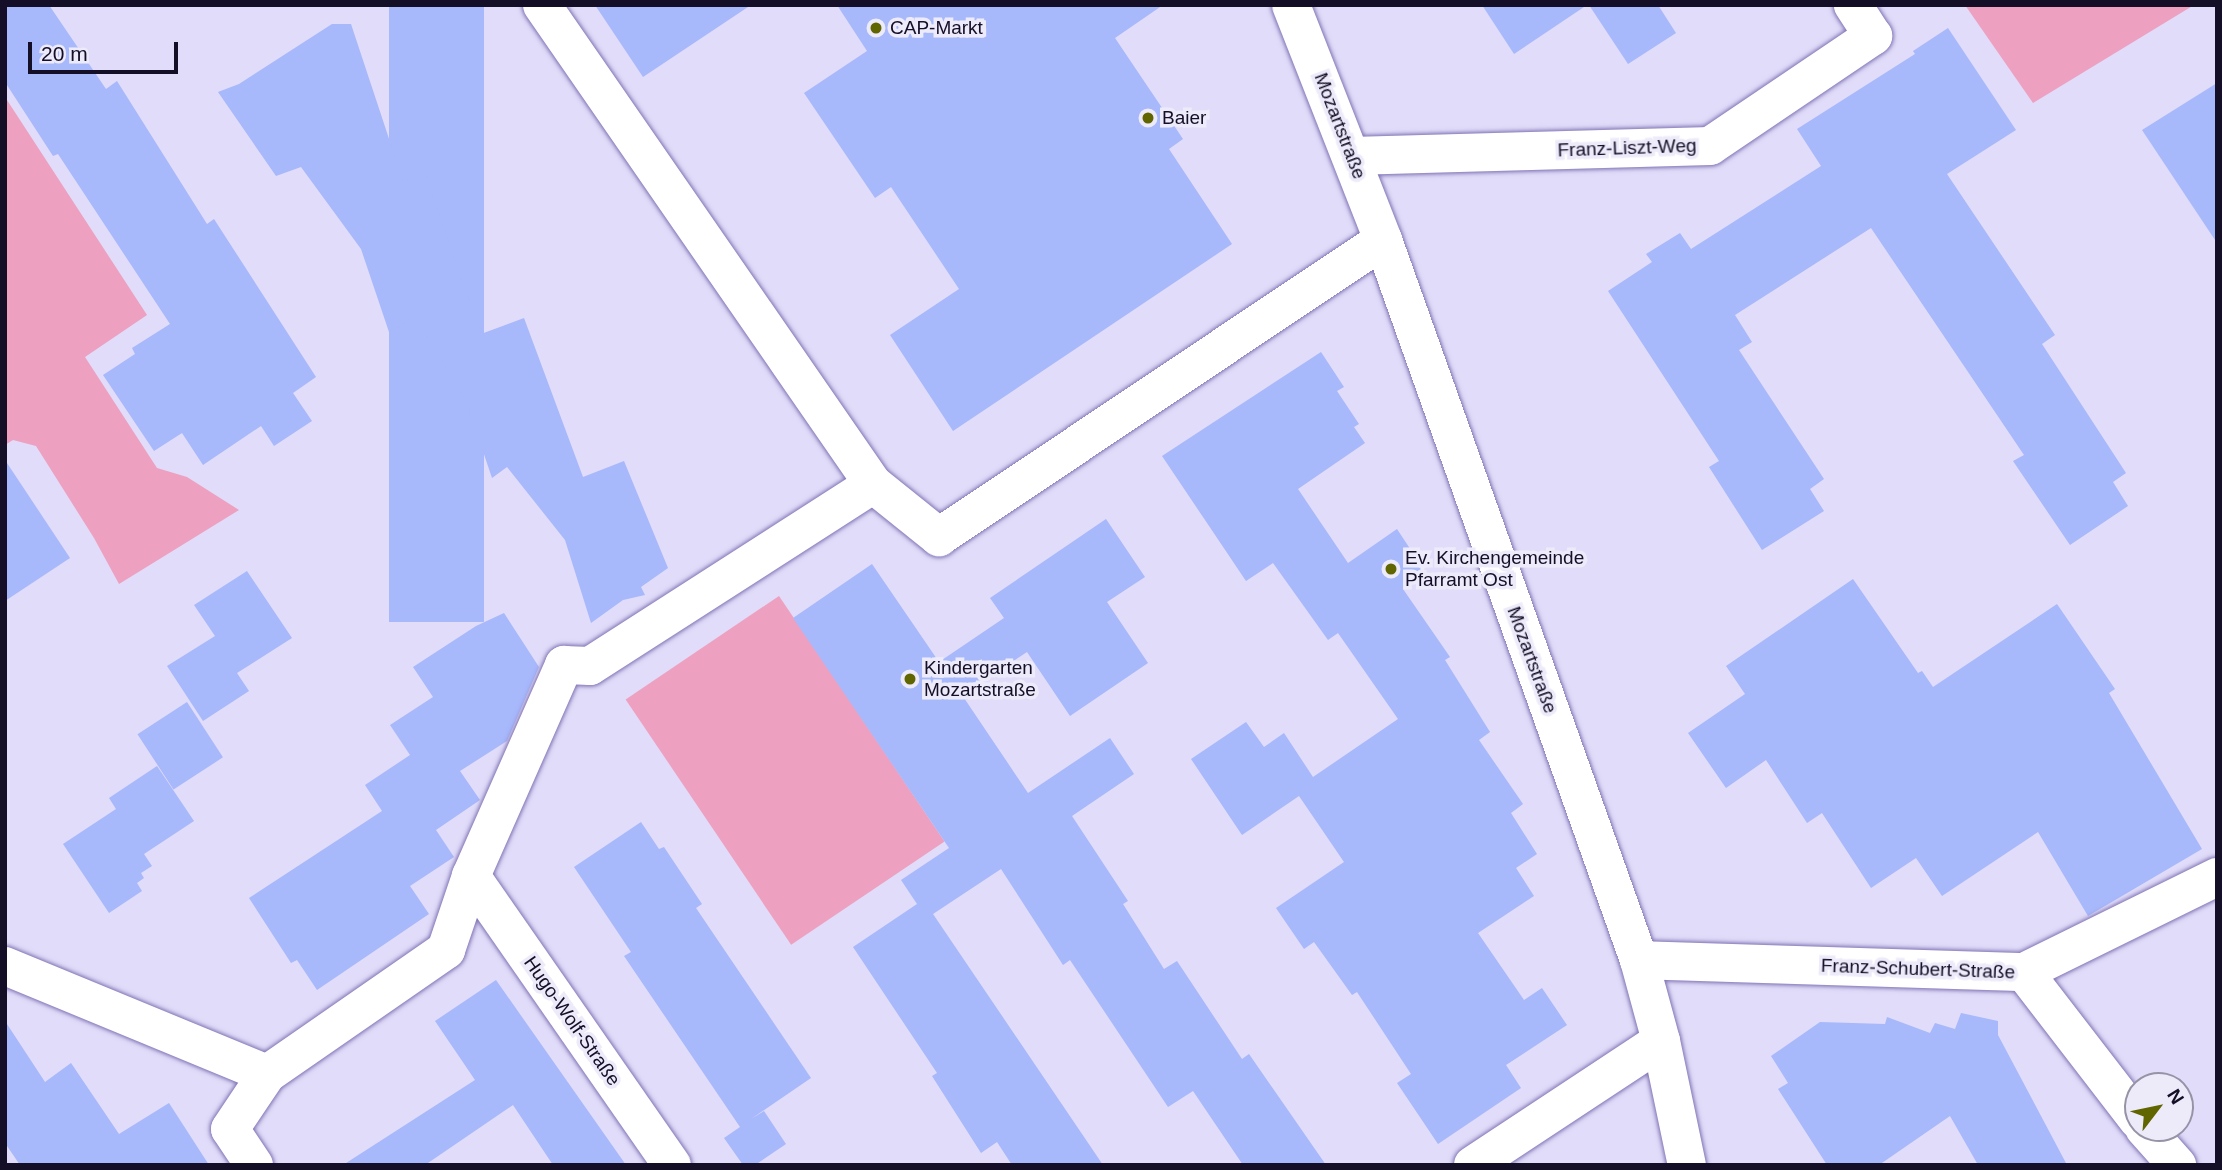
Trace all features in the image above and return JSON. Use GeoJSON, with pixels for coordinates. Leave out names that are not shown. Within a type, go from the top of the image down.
{"type":"FeatureCollection","features":[{"type":"Feature","properties":{"kind":"street"},"geometry":{"type":"LineString","coordinates":[[542,5],[873,484],[939,537],[1382,240]]}},
{"type":"Feature","properties":{"kind":"street","name":"Mozartstraße"},"geometry":{"type":"LineString","coordinates":[[1291,5],[1352,156],[1639,960],[1661,1041],[1687,1165]]}},
{"type":"Feature","properties":{"kind":"street","name":"Franz-Liszt-Weg"},"geometry":{"type":"LineString","coordinates":[[1352,156],[1710,146],[1873,36],[1853,5]]}},
{"type":"Feature","properties":{"kind":"street"},"geometry":{"type":"LineString","coordinates":[[254,1165],[230,1129],[267,1074],[446,950],[471,876],[565,665],[590,666],[873,484]]}},
{"type":"Feature","properties":{"kind":"street","name":"Hugo-Wolf-Straße"},"geometry":{"type":"LineString","coordinates":[[471,876],[673,1165]]}},
{"type":"Feature","properties":{"kind":"street","name":"Franz-Schubert-Straße"},"geometry":{"type":"LineString","coordinates":[[1639,960],[2024,972],[2217,877]]}},
{"type":"Feature","properties":{"kind":"street"},"geometry":{"type":"LineString","coordinates":[[5,967],[267,1074]]}},
{"type":"Feature","properties":{"kind":"street"},"geometry":{"type":"LineString","coordinates":[[2024,972],[2124,1102]]}},
{"type":"Feature","properties":{"kind":"street"},"geometry":{"type":"LineString","coordinates":[[1473,1165],[1661,1041]]}},
{"type":"Feature","properties":{"kind":"street"},"geometry":{"type":"LineString","coordinates":[[2156,1142],[2177,1165]]}},
{"type":"Feature","properties":{"kind":"shaded area"},"geometry":{"type":"Polygon","coordinates":[[[1965,5],[2194,5],[2033,103],[1965,5]]]}},
{"type":"Feature","properties":{"kind":"shaded area"},"geometry":{"type":"Polygon","coordinates":[[[5,97],[147,315],[85,357],[157,468],[187,477],[239,510],[119,584],[94,538],[36,446],[13,440],[5,445],[5,97]]]}},
{"type":"Feature","properties":{"kind":"shaded area"},"geometry":{"type":"Polygon","coordinates":[[[779,596],[945,841],[791,945],[626,699],[779,596]]]}},
{"type":"Feature","properties":{"kind":"building"},"geometry":{"type":"Polygon","coordinates":[[[5,5],[49,5],[106,89],[117,81],[207,224],[214,219],[316,377],[293,393],[312,421],[274,446],[261,426],[203,465],[182,433],[154,451],[103,375],[135,354],[132,348],[170,324],[58,154],[53,156],[5,82],[5,5]]]}},
{"type":"Feature","properties":{"kind":"building"},"geometry":{"type":"Polygon","coordinates":[[[389,5],[484,5],[484,622],[389,622],[389,5]]]}},
{"type":"Feature","properties":{"kind":"building"},"geometry":{"type":"Polygon","coordinates":[[[595,5],[751,5],[643,77],[595,5]]]}},
{"type":"Feature","properties":{"kind":"building"},"geometry":{"type":"Polygon","coordinates":[[[837,5],[1163,5],[1115,38],[1183,139],[1169,149],[1232,244],[953,431],[890,335],[959,289],[891,187],[875,198],[804,93],[867,51],[837,5]]]}},
{"type":"Feature","properties":{"kind":"building"},"geometry":{"type":"Polygon","coordinates":[[[1482,5],[1587,5],[1514,54],[1482,5]]]}},
{"type":"Feature","properties":{"kind":"building"},"geometry":{"type":"Polygon","coordinates":[[[1589,5],[1658,5],[1676,33],[1628,64],[1589,5]]]}},
{"type":"Feature","properties":{"kind":"building"},"geometry":{"type":"Polygon","coordinates":[[[332,24],[351,24],[403,181],[425,174],[481,334],[524,318],[583,477],[624,461],[668,568],[641,587],[645,595],[623,600],[591,623],[565,540],[507,467],[492,478],[466,401],[415,317],[389,332],[361,249],[301,167],[276,176],[218,92],[239,84],[332,24]]]}},
{"type":"Feature","properties":{"kind":"building"},"geometry":{"type":"Polygon","coordinates":[[[1948,28],[2016,130],[1947,174],[2055,335],[2042,344],[2126,473],[2113,482],[2128,506],[2070,545],[2013,461],[2024,455],[1871,228],[1735,315],[1752,342],[1739,350],[1824,479],[1810,489],[1824,511],[1762,550],[1709,467],[1719,461],[1608,291],[1652,262],[1646,254],[1680,233],[1691,249],[1821,166],[1797,129],[1915,54],[1913,51],[1948,28]]]}},
{"type":"Feature","properties":{"kind":"building"},"geometry":{"type":"Polygon","coordinates":[[[2217,83],[2217,243],[2142,130],[2217,83]]]}},
{"type":"Feature","properties":{"kind":"building"},"geometry":{"type":"Polygon","coordinates":[[[1321,352],[1344,387],[1337,391],[1359,424],[1354,427],[1365,443],[1298,489],[1348,563],[1397,529],[1426,573],[1403,589],[1450,657],[1445,660],[1490,732],[1479,740],[1523,804],[1511,813],[1537,854],[1516,868],[1534,896],[1478,933],[1524,1000],[1542,988],[1567,1025],[1506,1065],[1521,1088],[1438,1144],[1397,1083],[1411,1074],[1357,992],[1352,995],[1314,942],[1304,949],[1276,908],[1344,862],[1299,796],[1242,835],[1191,759],[1246,722],[1264,747],[1284,733],[1313,777],[1398,719],[1338,633],[1328,640],[1273,563],[1246,581],[1162,456],[1321,352]]]}},
{"type":"Feature","properties":{"kind":"building"},"geometry":{"type":"Polygon","coordinates":[[[5,460],[70,558],[5,601],[5,460]]]}},
{"type":"Feature","properties":{"kind":"building"},"geometry":{"type":"Polygon","coordinates":[[[1106,519],[1145,577],[1107,602],[1148,663],[1070,716],[1027,652],[962,695],[1028,793],[1110,738],[1134,774],[1072,816],[1128,901],[1123,904],[1164,969],[1177,961],[1242,1059],[1249,1054],[1326,1165],[1243,1165],[1193,1091],[1168,1107],[1070,960],[1063,965],[1001,869],[933,914],[1103,1165],[1012,1165],[997,1142],[981,1153],[932,1076],[937,1073],[853,947],[917,904],[901,880],[949,848],[793,618],[872,564],[939,662],[1004,618],[990,598],[1106,519]]]}},
{"type":"Feature","properties":{"kind":"building"},"geometry":{"type":"Polygon","coordinates":[[[247,571],[292,638],[237,673],[249,691],[203,721],[167,666],[215,636],[194,605],[247,571]]]}},
{"type":"Feature","properties":{"kind":"building"},"geometry":{"type":"Polygon","coordinates":[[[1853,579],[1918,673],[1922,671],[1933,687],[2057,604],[2115,689],[2109,693],[2202,849],[2088,916],[2038,832],[1942,896],[1916,858],[1871,888],[1822,813],[1807,823],[1766,760],[1726,788],[1688,733],[1745,694],[1726,666],[1853,579]]]}},
{"type":"Feature","properties":{"kind":"building"},"geometry":{"type":"Polygon","coordinates":[[[504,613],[539,667],[507,741],[460,771],[480,800],[436,830],[454,857],[410,886],[429,914],[317,990],[297,960],[291,963],[249,898],[382,811],[365,785],[410,755],[390,725],[433,697],[413,667],[476,626],[504,613]]]}},
{"type":"Feature","properties":{"kind":"building"},"geometry":{"type":"Polygon","coordinates":[[[187,702],[223,757],[173,789],[138,734],[187,702]]]}},
{"type":"Feature","properties":{"kind":"building"},"geometry":{"type":"Polygon","coordinates":[[[157,766],[194,821],[144,854],[152,866],[141,873],[144,878],[137,883],[142,891],[109,913],[63,844],[116,809],[109,798],[157,766]]]}},
{"type":"Feature","properties":{"kind":"building"},"geometry":{"type":"Polygon","coordinates":[[[641,822],[659,849],[664,847],[702,904],[696,908],[811,1078],[751,1119],[764,1111],[786,1144],[755,1165],[743,1165],[724,1138],[740,1127],[624,956],[631,952],[574,867],[641,822]]]}},
{"type":"Feature","properties":{"kind":"building"},"geometry":{"type":"Polygon","coordinates":[[[496,980],[626,1165],[553,1165],[513,1105],[425,1165],[343,1165],[475,1080],[435,1021],[496,980]]]}},
{"type":"Feature","properties":{"kind":"building"},"geometry":{"type":"Polygon","coordinates":[[[1961,1013],[1998,1021],[1998,1035],[2067,1165],[1978,1165],[1950,1116],[1879,1165],[1827,1165],[1778,1089],[1788,1083],[1771,1056],[1820,1022],[1885,1024],[1887,1017],[1930,1033],[1935,1023],[1955,1029],[1961,1013]]]}},
{"type":"Feature","properties":{"kind":"building"},"geometry":{"type":"Polygon","coordinates":[[[5,1021],[45,1082],[71,1063],[119,1134],[169,1103],[209,1165],[20,1165],[5,1143],[5,1021]]]}},
{"type":"Feature","properties":{"kind":"place","name":"CAP-Markt"},"geometry":{"type":"Point","coordinates":[876,28]}},
{"type":"Feature","properties":{"kind":"place","name":"Baier"},"geometry":{"type":"Point","coordinates":[1148,118]}},
{"type":"Feature","properties":{"kind":"place","name":"Ev. Kirchengemeinde Pfarramt Ost"},"geometry":{"type":"Point","coordinates":[1391,569]}},
{"type":"Feature","properties":{"kind":"place","name":"Kindergarten Mozartstraße"},"geometry":{"type":"Point","coordinates":[910,679]}}]}
